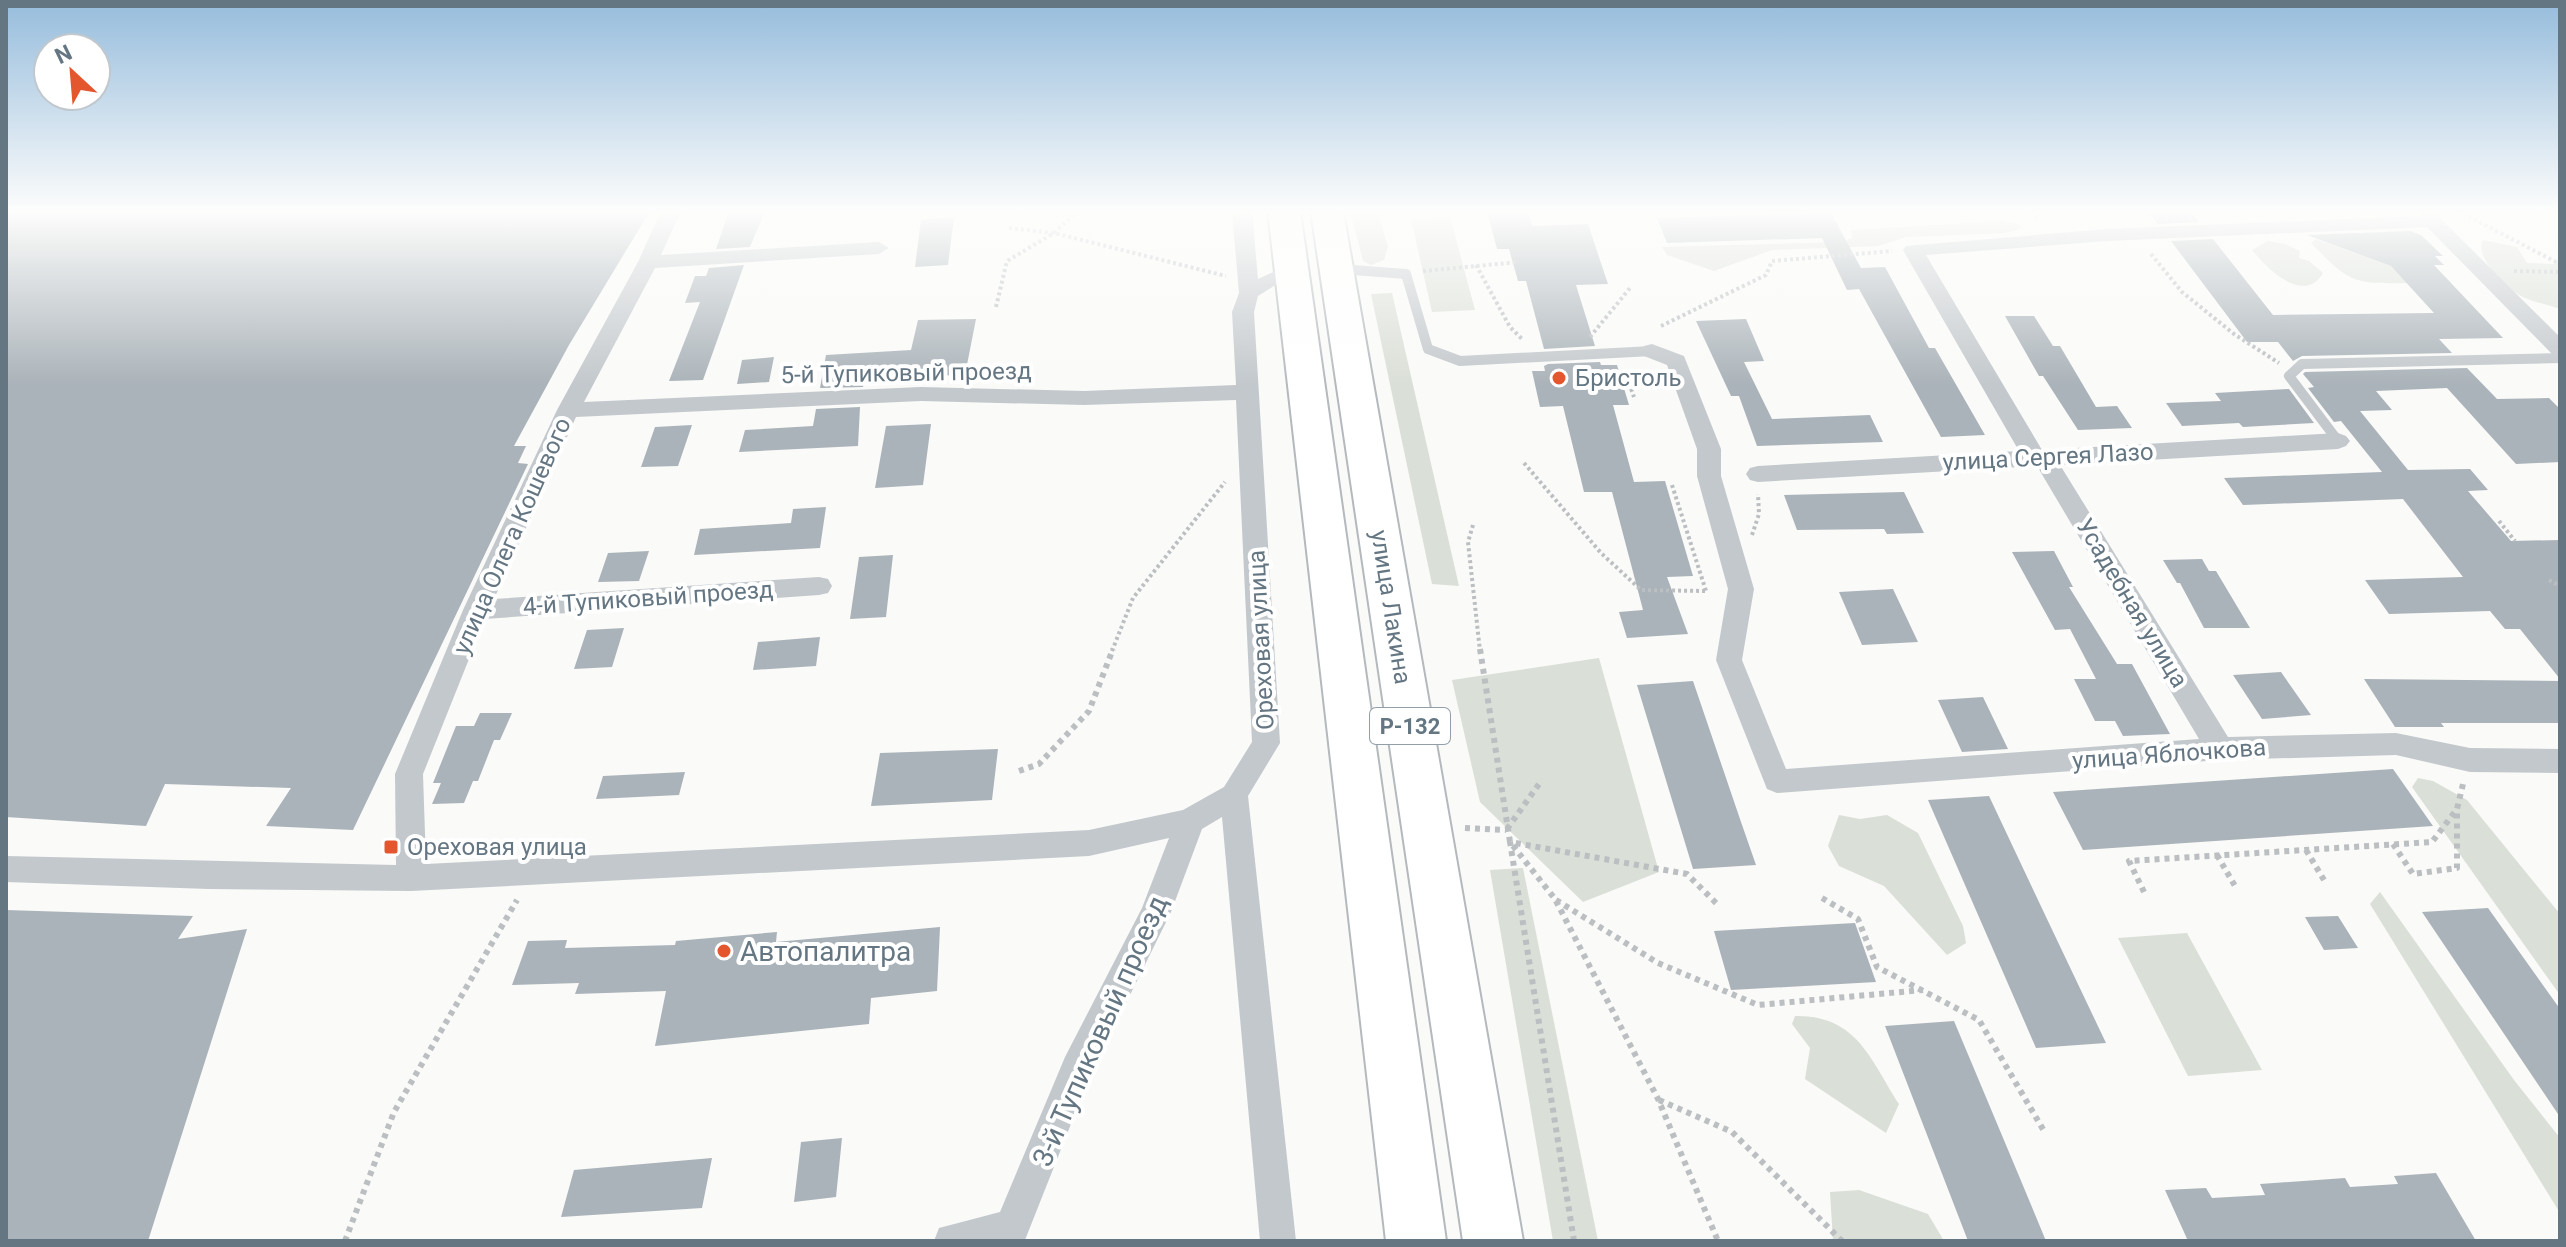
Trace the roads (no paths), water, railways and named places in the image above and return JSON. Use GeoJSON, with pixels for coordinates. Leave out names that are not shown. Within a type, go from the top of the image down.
{"type":"FeatureCollection","features":[{"type":"Feature","properties":{"kind":"highway","name":"Р-132"},"geometry":{"type":"LineString","coordinates":[[1265,269],[1262,280],[1333,578],[1416,1241]]}},
{"type":"Feature","properties":{"kind":"highway","name":"улица Лакина"},"geometry":{"type":"LineString","coordinates":[[1336,269],[1493,1241]]}},
{"type":"Feature","properties":{"kind":"street","name":"улица Олега Кошевого"},"geometry":{"type":"LineString","coordinates":[[411,878],[409,774],[476,610],[568,410],[644,269]]}},
{"type":"Feature","properties":{"kind":"street","name":"Ореховая улица"},"geometry":{"type":"LineString","coordinates":[[6,869],[209,876],[411,878],[1089,843],[1190,821],[1234,795],[1266,743],[1243,312],[1262,280],[1259,269]]}},
{"type":"Feature","properties":{"kind":"street","name":"Усадебная улица"},"geometry":{"type":"LineString","coordinates":[[1925,269],[2220,749]]}},
{"type":"Feature","properties":{"kind":"street"},"geometry":{"type":"LineString","coordinates":[[2480,269],[2560,349]]}},
{"type":"Feature","properties":{"kind":"street","name":"улица Яблочкова"},"geometry":{"type":"LineString","coordinates":[[1652,351],[1676,361],[1709,449],[1709,476],[1741,589],[1729,660],[1777,781],[2220,749],[2396,744],[2470,760],[2560,761]]}},
{"type":"Feature","properties":{"kind":"street","name":"5-й Тупиковый проезд"},"geometry":{"type":"LineString","coordinates":[[568,410],[921,394],[1084,398],[1245,392]]}},
{"type":"Feature","properties":{"kind":"street","name":"улица Сергея Лазо"},"geometry":{"type":"LineString","coordinates":[[1758,474],[2338,441]]}},
{"type":"Feature","properties":{"kind":"street","name":"4-й Тупиковый проезд"},"geometry":{"type":"LineString","coordinates":[[476,610],[819,586]]}},
{"type":"Feature","properties":{"kind":"street"},"geometry":{"type":"LineString","coordinates":[[1234,795],[1278,1241]]}},
{"type":"Feature","properties":{"kind":"street","name":"3-й Тупиковый проезд"},"geometry":{"type":"LineString","coordinates":[[952,1241],[1011,1234],[1077,1068],[1156,912],[1190,821]]}},
{"type":"Feature","properties":{"kind":"lane"},"geometry":{"type":"LineString","coordinates":[[1339,269],[1406,274],[1428,349],[1460,361],[1652,351]]}},
{"type":"Feature","properties":{"kind":"lane"},"geometry":{"type":"LineString","coordinates":[[2338,441],[2289,376],[2302,364],[2560,358]]}},
{"type":"Feature","properties":{"kind":"place","name":"Бристоль"},"geometry":{"type":"Point","coordinates":[1559,378]}},
{"type":"Feature","properties":{"kind":"place","name":"Ореховая улица"},"geometry":{"type":"Point","coordinates":[391,847]}},
{"type":"Feature","properties":{"kind":"place","name":"Автопалитра"},"geometry":{"type":"Point","coordinates":[724,951]}}]}
